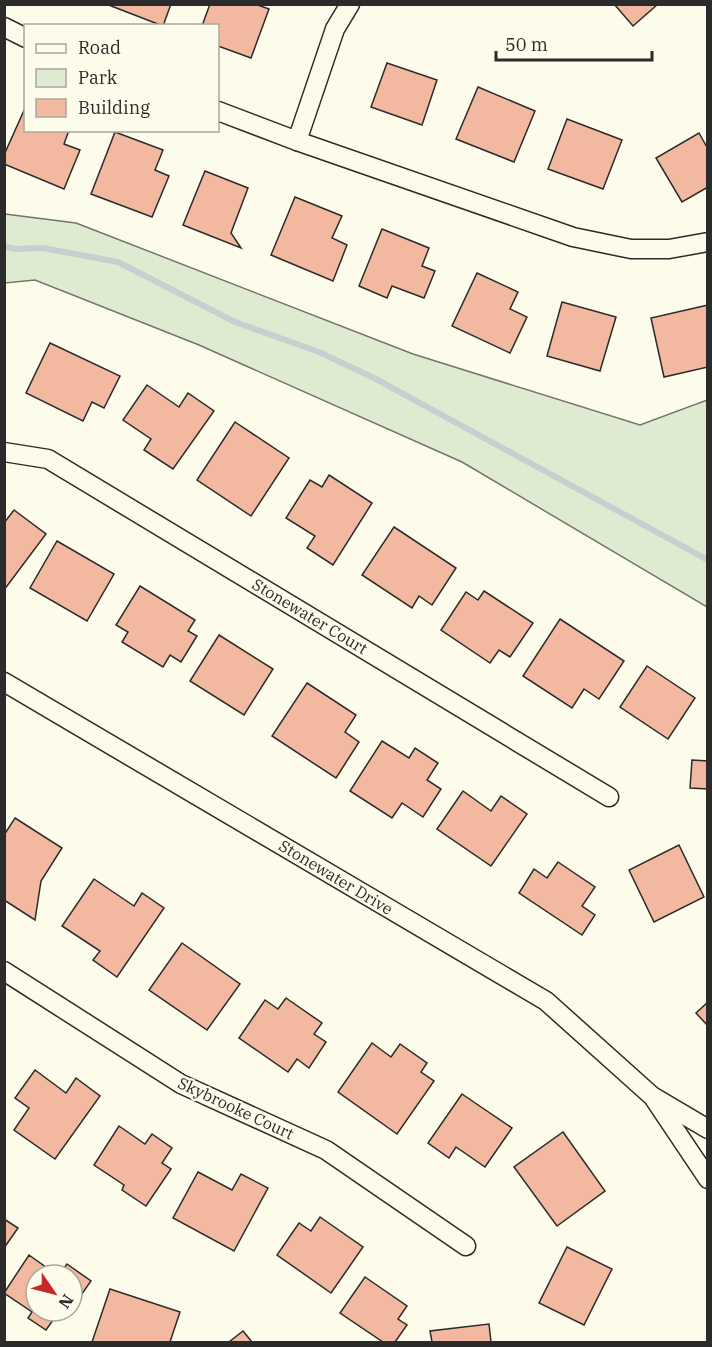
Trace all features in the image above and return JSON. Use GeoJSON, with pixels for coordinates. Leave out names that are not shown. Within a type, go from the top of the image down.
{"type":"FeatureCollection","features":[{"type":"Feature","properties":{"kind":"street"},"geometry":{"type":"LineString","coordinates":[[297,141],[335,29],[350,4]]}},
{"type":"Feature","properties":{"kind":"street"},"geometry":{"type":"LineString","coordinates":[[4,27],[24,37]]}},
{"type":"Feature","properties":{"kind":"street"},"geometry":{"type":"LineString","coordinates":[[219,111],[297,141],[573,237],[631,249],[669,249],[708,242]]}},
{"type":"Feature","properties":{"kind":"street","name":"Stonewater Court"},"geometry":{"type":"LineString","coordinates":[[4,452],[48,459],[609,797]]}},
{"type":"Feature","properties":{"kind":"street","name":"Stonewater Drive"},"geometry":{"type":"LineString","coordinates":[[4,682],[546,1001],[652,1096],[708,1129]]}},
{"type":"Feature","properties":{"kind":"street","name":"Skybrooke Court"},"geometry":{"type":"LineString","coordinates":[[4,971],[181,1084],[326,1150],[466,1246]]}},
{"type":"Feature","properties":{"kind":"street","name":"Stonewater Drive"},"geometry":{"type":"LineString","coordinates":[[652,1096],[708,1179]]}},
{"type":"Feature","properties":{"kind":"green space"},"geometry":{"type":"Polygon","coordinates":[[[5,214],[76,223],[413,354],[640,425],[707,400],[707,607],[462,462],[199,345],[35,280],[5,283],[5,214]]]}},
{"type":"Feature","properties":{"kind":"building"},"geometry":{"type":"Polygon","coordinates":[[[106,4],[171,4],[164,24],[158,24],[106,4]]]}},
{"type":"Feature","properties":{"kind":"building"},"geometry":{"type":"Polygon","coordinates":[[[210,4],[255,4],[269,9],[251,58],[219,46],[219,24],[203,24],[210,4]]]}},
{"type":"Feature","properties":{"kind":"building"},"geometry":{"type":"Polygon","coordinates":[[[614,4],[658,4],[633,26],[614,4]]]}},
{"type":"Feature","properties":{"kind":"building"},"geometry":{"type":"Polygon","coordinates":[[[387,63],[437,80],[422,125],[371,107],[387,63]]]}},
{"type":"Feature","properties":{"kind":"building"},"geometry":{"type":"Polygon","coordinates":[[[478,87],[535,111],[514,162],[456,139],[478,87]]]}},
{"type":"Feature","properties":{"kind":"building"},"geometry":{"type":"Polygon","coordinates":[[[24,110],[24,132],[68,132],[64,144],[80,150],[64,189],[4,164],[4,155],[24,110]]]}},
{"type":"Feature","properties":{"kind":"building"},"geometry":{"type":"Polygon","coordinates":[[[567,119],[622,140],[603,189],[548,169],[567,119]]]}},
{"type":"Feature","properties":{"kind":"building"},"geometry":{"type":"Polygon","coordinates":[[[115,132],[163,150],[155,170],[169,176],[152,217],[91,194],[115,132]]]}},
{"type":"Feature","properties":{"kind":"building"},"geometry":{"type":"Polygon","coordinates":[[[699,133],[708,149],[708,187],[682,202],[656,158],[699,133]]]}},
{"type":"Feature","properties":{"kind":"building"},"geometry":{"type":"Polygon","coordinates":[[[205,171],[248,188],[231,233],[241,248],[183,225],[205,171]]]}},
{"type":"Feature","properties":{"kind":"building"},"geometry":{"type":"Polygon","coordinates":[[[295,197],[342,216],[332,238],[347,245],[333,281],[271,255],[295,197]]]}},
{"type":"Feature","properties":{"kind":"building"},"geometry":{"type":"Polygon","coordinates":[[[382,229],[429,248],[422,266],[435,271],[424,298],[392,286],[387,298],[359,286],[382,229]]]}},
{"type":"Feature","properties":{"kind":"building"},"geometry":{"type":"Polygon","coordinates":[[[477,273],[518,292],[510,309],[527,317],[510,353],[452,326],[477,273]]]}},
{"type":"Feature","properties":{"kind":"building"},"geometry":{"type":"Polygon","coordinates":[[[562,302],[616,317],[600,371],[547,356],[562,302]]]}},
{"type":"Feature","properties":{"kind":"building"},"geometry":{"type":"Polygon","coordinates":[[[708,305],[708,367],[664,377],[651,318],[708,305]]]}},
{"type":"Feature","properties":{"kind":"building"},"geometry":{"type":"Polygon","coordinates":[[[50,343],[120,376],[104,408],[92,402],[83,421],[26,393],[50,343]]]}},
{"type":"Feature","properties":{"kind":"building"},"geometry":{"type":"Polygon","coordinates":[[[147,385],[179,407],[188,393],[214,411],[173,469],[144,450],[151,439],[123,420],[147,385]]]}},
{"type":"Feature","properties":{"kind":"building"},"geometry":{"type":"Polygon","coordinates":[[[235,422],[289,458],[251,516],[197,480],[235,422]]]}},
{"type":"Feature","properties":{"kind":"building"},"geometry":{"type":"Polygon","coordinates":[[[329,475],[372,503],[333,565],[307,548],[315,536],[286,518],[310,480],[322,487],[329,475]]]}},
{"type":"Feature","properties":{"kind":"building"},"geometry":{"type":"Polygon","coordinates":[[[14,510],[46,534],[4,590],[4,523],[14,510]]]}},
{"type":"Feature","properties":{"kind":"building"},"geometry":{"type":"Polygon","coordinates":[[[394,527],[456,568],[432,605],[419,596],[412,608],[362,575],[394,527]]]}},
{"type":"Feature","properties":{"kind":"building"},"geometry":{"type":"Polygon","coordinates":[[[57,541],[114,574],[87,621],[30,588],[57,541]]]}},
{"type":"Feature","properties":{"kind":"building"},"geometry":{"type":"Polygon","coordinates":[[[140,586],[195,620],[188,631],[197,636],[181,662],[170,655],[163,667],[122,642],[128,632],[116,625],[140,586]]]}},
{"type":"Feature","properties":{"kind":"building"},"geometry":{"type":"Polygon","coordinates":[[[484,591],[533,623],[510,657],[499,650],[490,663],[441,630],[466,592],[478,600],[484,591]]]}},
{"type":"Feature","properties":{"kind":"building"},"geometry":{"type":"Polygon","coordinates":[[[560,619],[624,661],[599,699],[584,689],[572,708],[523,676],[560,619]]]}},
{"type":"Feature","properties":{"kind":"building"},"geometry":{"type":"Polygon","coordinates":[[[219,635],[273,669],[244,715],[190,681],[219,635]]]}},
{"type":"Feature","properties":{"kind":"building"},"geometry":{"type":"Polygon","coordinates":[[[647,666],[695,698],[668,739],[620,707],[647,666]]]}},
{"type":"Feature","properties":{"kind":"building"},"geometry":{"type":"Polygon","coordinates":[[[307,683],[356,715],[345,732],[359,742],[336,778],[272,736],[307,683]]]}},
{"type":"Feature","properties":{"kind":"building"},"geometry":{"type":"Polygon","coordinates":[[[382,741],[409,758],[415,748],[438,763],[427,780],[441,789],[423,817],[402,803],[392,818],[350,791],[382,741]]]}},
{"type":"Feature","properties":{"kind":"building"},"geometry":{"type":"Polygon","coordinates":[[[692,760],[708,761],[708,789],[690,788],[692,760]]]}},
{"type":"Feature","properties":{"kind":"building"},"geometry":{"type":"Polygon","coordinates":[[[463,791],[491,811],[501,796],[527,814],[491,866],[437,829],[463,791]]]}},
{"type":"Feature","properties":{"kind":"building"},"geometry":{"type":"Polygon","coordinates":[[[15,818],[62,848],[41,881],[35,920],[4,900],[4,835],[15,818]]]}},
{"type":"Feature","properties":{"kind":"building"},"geometry":{"type":"Polygon","coordinates":[[[679,845],[704,897],[654,922],[629,870],[679,845]]]}},
{"type":"Feature","properties":{"kind":"building"},"geometry":{"type":"Polygon","coordinates":[[[558,862],[595,887],[582,906],[595,915],[582,935],[519,893],[534,869],[547,878],[558,862]]]}},
{"type":"Feature","properties":{"kind":"building"},"geometry":{"type":"Polygon","coordinates":[[[94,879],[134,906],[142,893],[164,908],[117,977],[93,960],[100,951],[62,926],[94,879]]]}},
{"type":"Feature","properties":{"kind":"building"},"geometry":{"type":"Polygon","coordinates":[[[182,943],[240,984],[207,1030],[149,990],[182,943]]]}},
{"type":"Feature","properties":{"kind":"building"},"geometry":{"type":"Polygon","coordinates":[[[286,998],[322,1023],[314,1034],[326,1042],[309,1068],[297,1059],[288,1072],[239,1038],[265,1000],[278,1009],[286,998]]]}},
{"type":"Feature","properties":{"kind":"building"},"geometry":{"type":"Polygon","coordinates":[[[708,1002],[708,1026],[696,1013],[708,1002]]]}},
{"type":"Feature","properties":{"kind":"building"},"geometry":{"type":"Polygon","coordinates":[[[372,1043],[391,1057],[400,1044],[427,1063],[421,1072],[434,1081],[397,1134],[338,1092],[372,1043]]]}},
{"type":"Feature","properties":{"kind":"building"},"geometry":{"type":"Polygon","coordinates":[[[35,1070],[66,1093],[76,1078],[100,1096],[55,1159],[14,1130],[29,1108],[15,1098],[35,1070]]]}},
{"type":"Feature","properties":{"kind":"building"},"geometry":{"type":"Polygon","coordinates":[[[462,1094],[512,1128],[485,1167],[456,1147],[449,1158],[428,1143],[462,1094]]]}},
{"type":"Feature","properties":{"kind":"building"},"geometry":{"type":"Polygon","coordinates":[[[119,1126],[145,1144],[152,1134],[172,1148],[162,1163],[171,1169],[146,1206],[122,1190],[124,1185],[94,1165],[119,1126]]]}},
{"type":"Feature","properties":{"kind":"building"},"geometry":{"type":"Polygon","coordinates":[[[563,1132],[605,1191],[557,1226],[514,1167],[563,1132]]]}},
{"type":"Feature","properties":{"kind":"building"},"geometry":{"type":"Polygon","coordinates":[[[198,1172],[232,1190],[241,1174],[268,1188],[234,1251],[173,1218],[198,1172]]]}},
{"type":"Feature","properties":{"kind":"building"},"geometry":{"type":"Polygon","coordinates":[[[320,1217],[363,1247],[331,1293],[277,1255],[299,1223],[311,1231],[320,1217]]]}},
{"type":"Feature","properties":{"kind":"building"},"geometry":{"type":"Polygon","coordinates":[[[4,1219],[18,1228],[4,1248],[4,1219]]]}},
{"type":"Feature","properties":{"kind":"building"},"geometry":{"type":"Polygon","coordinates":[[[567,1247],[612,1269],[584,1325],[539,1303],[567,1247]]]}},
{"type":"Feature","properties":{"kind":"building"},"geometry":{"type":"Polygon","coordinates":[[[29,1255],[40,1263],[24,1263],[24,1307],[4,1293],[29,1255]]]}},
{"type":"Feature","properties":{"kind":"building"},"geometry":{"type":"Polygon","coordinates":[[[84,1276],[91,1281],[84,1291],[84,1276]]]}},
{"type":"Feature","properties":{"kind":"building"},"geometry":{"type":"Polygon","coordinates":[[[365,1277],[407,1306],[398,1319],[407,1325],[395,1342],[383,1342],[340,1313],[365,1277]]]}},
{"type":"Feature","properties":{"kind":"building"},"geometry":{"type":"Polygon","coordinates":[[[110,1289],[180,1312],[170,1342],[92,1342],[110,1289]]]}},
{"type":"Feature","properties":{"kind":"building"},"geometry":{"type":"Polygon","coordinates":[[[36,1323],[51,1323],[46,1330],[36,1323]]]}},
{"type":"Feature","properties":{"kind":"building"},"geometry":{"type":"Polygon","coordinates":[[[489,1324],[491,1342],[432,1342],[430,1331],[489,1324]]]}},
{"type":"Feature","properties":{"kind":"building"},"geometry":{"type":"Polygon","coordinates":[[[243,1331],[252,1342],[229,1342],[243,1331]]]}},
{"type":"Feature","properties":{"kind":"waterway"},"geometry":{"type":"LineString","coordinates":[[4,246],[15,249],[43,248],[118,262],[235,322],[319,352],[374,378],[708,560]]}}]}
